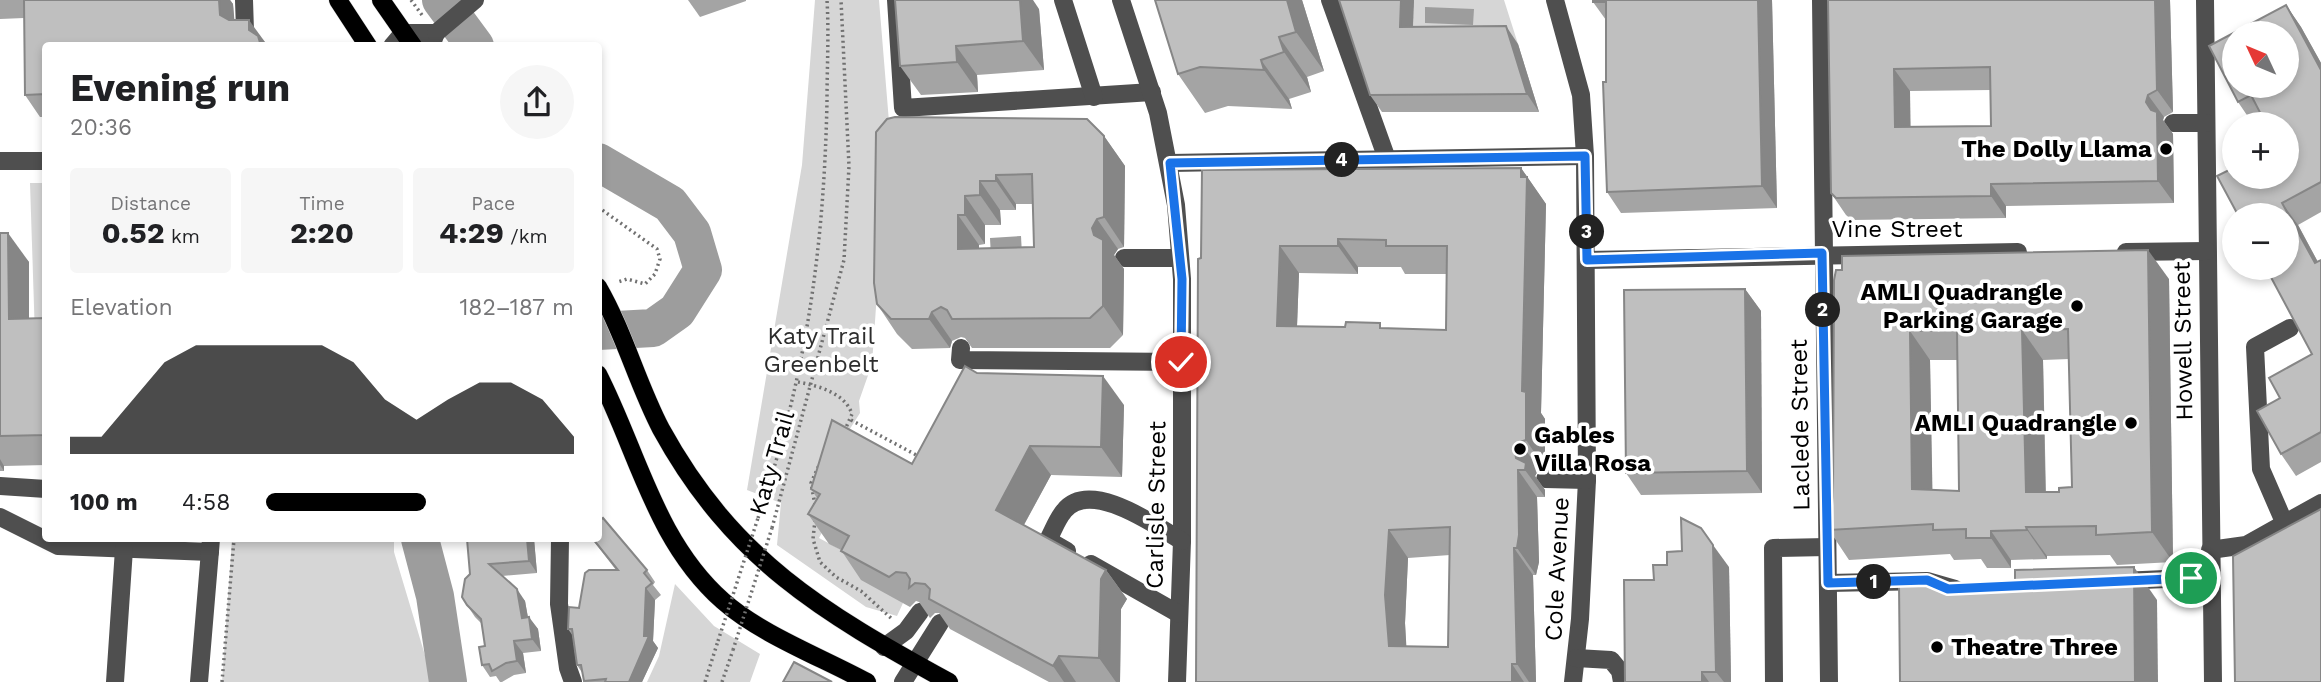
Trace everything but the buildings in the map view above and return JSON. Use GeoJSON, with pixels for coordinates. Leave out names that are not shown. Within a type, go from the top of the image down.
{"type":"FeatureCollection","features":[{"type":"Feature","properties":{"kind":"main road"},"geometry":{"type":"LineString","coordinates":[[338,0],[365,42]]}},
{"type":"Feature","properties":{"kind":"main road"},"geometry":{"type":"LineString","coordinates":[[381,0],[403,41]]}},
{"type":"Feature","properties":{"kind":"main road"},"geometry":{"type":"LineString","coordinates":[[602,294],[621,330],[640,381],[681,462],[734,534],[783,579],[884,647],[949,682]]}},
{"type":"Feature","properties":{"kind":"main road"},"geometry":{"type":"LineString","coordinates":[[602,383],[640,478],[666,530],[695,571],[724,602],[776,635],[867,682]]}},
{"type":"Feature","properties":{"kind":"street"},"geometry":{"type":"LineString","coordinates":[[244,0],[244,31]]}},
{"type":"Feature","properties":{"kind":"street"},"geometry":{"type":"LineString","coordinates":[[403,41],[433,39],[475,0]]}},
{"type":"Feature","properties":{"kind":"street"},"geometry":{"type":"LineString","coordinates":[[896,0],[903,108],[1152,92]]}},
{"type":"Feature","properties":{"kind":"street"},"geometry":{"type":"LineString","coordinates":[[1063,0],[1094,97]]}},
{"type":"Feature","properties":{"kind":"street","name":"Carlisle Street"},"geometry":{"type":"LineString","coordinates":[[1121,0],[1152,92],[1170,163],[1180,258],[1182,541],[1177,682]]}},
{"type":"Feature","properties":{"kind":"street"},"geometry":{"type":"LineString","coordinates":[[1330,0],[1387,159]]}},
{"type":"Feature","properties":{"kind":"street","name":"Cole Avenue"},"geometry":{"type":"LineString","coordinates":[[1555,0],[1581,95],[1585,156],[1587,480],[1573,682]]}},
{"type":"Feature","properties":{"kind":"street","name":"Laclede Street"},"geometry":{"type":"LineString","coordinates":[[1821,0],[1829,682]]}},
{"type":"Feature","properties":{"kind":"street","name":"Howell Street"},"geometry":{"type":"LineString","coordinates":[[2205,0],[2213,682]]}},
{"type":"Feature","properties":{"kind":"street"},"geometry":{"type":"LineString","coordinates":[[2173,123],[2206,123]]}},
{"type":"Feature","properties":{"kind":"street"},"geometry":{"type":"LineString","coordinates":[[1170,163],[1585,156]]}},
{"type":"Feature","properties":{"kind":"street"},"geometry":{"type":"LineString","coordinates":[[0,161],[42,161]]}},
{"type":"Feature","properties":{"kind":"street"},"geometry":{"type":"LineString","coordinates":[[2103,252],[2207,251]]}},
{"type":"Feature","properties":{"kind":"street","name":"Vine Street"},"geometry":{"type":"LineString","coordinates":[[1587,260],[1822,253],[2035,252]]}},
{"type":"Feature","properties":{"kind":"street"},"geometry":{"type":"LineString","coordinates":[[1124,258],[1180,258]]}},
{"type":"Feature","properties":{"kind":"street"},"geometry":{"type":"LineString","coordinates":[[2284,522],[2262,469],[2255,347],[2290,328]]}},
{"type":"Feature","properties":{"kind":"street"},"geometry":{"type":"LineString","coordinates":[[961,348],[960,360],[1062,355],[1181,362]]}},
{"type":"Feature","properties":{"kind":"street"},"geometry":{"type":"LineString","coordinates":[[1545,480],[1587,480]]}},
{"type":"Feature","properties":{"kind":"street"},"geometry":{"type":"LineString","coordinates":[[0,486],[42,489]]}},
{"type":"Feature","properties":{"kind":"street"},"geometry":{"type":"LineString","coordinates":[[1179,614],[1048,540],[1065,509],[1084,501],[1114,502],[1182,541]]}},
{"type":"Feature","properties":{"kind":"street"},"geometry":{"type":"LineString","coordinates":[[2210,550],[2246,545],[2321,503]]}},
{"type":"Feature","properties":{"kind":"street"},"geometry":{"type":"LineString","coordinates":[[0,517],[42,538]]}},
{"type":"Feature","properties":{"kind":"street"},"geometry":{"type":"LineString","coordinates":[[50,542],[58,546],[124,549],[210,546],[200,682]]}},
{"type":"Feature","properties":{"kind":"street"},"geometry":{"type":"LineString","coordinates":[[560,542],[558,604],[568,668],[573,682]]}},
{"type":"Feature","properties":{"kind":"street"},"geometry":{"type":"LineString","coordinates":[[1774,682],[1773,548],[1827,547]]}},
{"type":"Feature","properties":{"kind":"street"},"geometry":{"type":"LineString","coordinates":[[115,682],[124,549]]}},
{"type":"Feature","properties":{"kind":"street"},"geometry":{"type":"LineString","coordinates":[[2096,583],[2211,578]]}},
{"type":"Feature","properties":{"kind":"street"},"geometry":{"type":"LineString","coordinates":[[1828,583],[1927,580],[1948,589],[1975,588]]}},
{"type":"Feature","properties":{"kind":"street"},"geometry":{"type":"LineString","coordinates":[[884,647],[906,631],[920,612]]}},
{"type":"Feature","properties":{"kind":"street"},"geometry":{"type":"LineString","coordinates":[[903,682],[940,623]]}},
{"type":"Feature","properties":{"kind":"street"},"geometry":{"type":"LineString","coordinates":[[1576,658],[1611,660],[1620,671],[1622,682]]}},
{"type":"Feature","properties":{"kind":"path"},"geometry":{"type":"LineString","coordinates":[[705,682],[779,456],[798,382],[816,279],[824,193],[828,0]]}},
{"type":"Feature","properties":{"kind":"path","name":"Katy Trail"},"geometry":{"type":"LineString","coordinates":[[722,682],[772,528],[844,260],[849,166],[841,0]]}},
{"type":"Feature","properties":{"kind":"path"},"geometry":{"type":"LineString","coordinates":[[602,210],[657,249],[660,260],[655,274],[645,284],[627,279]]}},
{"type":"Feature","properties":{"kind":"path"},"geometry":{"type":"LineString","coordinates":[[798,382],[843,400],[849,407],[851,420],[839,438]]}},
{"type":"Feature","properties":{"kind":"path"},"geometry":{"type":"LineString","coordinates":[[851,420],[924,458]]}},
{"type":"Feature","properties":{"kind":"path"},"geometry":{"type":"LineString","coordinates":[[824,457],[811,483],[816,553],[829,572],[861,591],[898,626]]}},
{"type":"Feature","properties":{"kind":"path"},"geometry":{"type":"LineString","coordinates":[[222,682],[234,542]]}},
{"type":"Feature","properties":{"kind":"green space","name":"Katy Trail Greenbelt"},"geometry":{"type":"Polygon","coordinates":[[[815,0],[879,0],[889,122],[872,364],[859,401],[860,413],[834,454],[830,517],[819,538],[869,565],[903,603],[897,616],[866,607],[777,545],[781,503],[747,490],[802,165],[815,0]]]}},
{"type":"Feature","properties":{"kind":"green space"},"geometry":{"type":"Polygon","coordinates":[[[1410,0],[1504,0],[1518,44],[1410,44],[1414,9],[1410,0]]]}},
{"type":"Feature","properties":{"kind":"green space"},"geometry":{"type":"Polygon","coordinates":[[[30,183],[42,183],[42,336],[35,337],[30,183]]]}},
{"type":"Feature","properties":{"kind":"green space"},"geometry":{"type":"Polygon","coordinates":[[[232,542],[394,542],[394,552],[433,682],[222,682],[232,542]]]}},
{"type":"Feature","properties":{"kind":"green space"},"geometry":{"type":"Polygon","coordinates":[[[675,584],[714,626],[760,654],[750,682],[647,682],[659,656],[675,584]]]}},
{"type":"Feature","properties":{"kind":"shaded area"},"geometry":{"type":"Polygon","coordinates":[[[1425,7],[1474,9],[1473,25],[1425,23],[1425,7]]]}},
{"type":"Feature","properties":{"kind":"shaded area"},"geometry":{"type":"Polygon","coordinates":[[[1021,236],[1022,255],[991,257],[990,238],[1021,236]]]}},
{"type":"Feature","properties":{"kind":"waterway"},"geometry":{"type":"LineString","coordinates":[[441,0],[472,42]]}},
{"type":"Feature","properties":{"kind":"waterway"},"geometry":{"type":"LineString","coordinates":[[602,164],[670,204],[692,233],[703,270],[677,311],[653,328],[602,331]]}},
{"type":"Feature","properties":{"kind":"waterway"},"geometry":{"type":"LineString","coordinates":[[421,542],[435,596],[448,682]]}},
{"type":"Feature","properties":{"kind":"place","name":"The Dolly Llama"},"geometry":{"type":"Point","coordinates":[2166,149]}},
{"type":"Feature","properties":{"kind":"place","name":"AMLI Quadrangle Parking Garage"},"geometry":{"type":"Point","coordinates":[2077,306]}},
{"type":"Feature","properties":{"kind":"place","name":"AMLI Quadrangle"},"geometry":{"type":"Point","coordinates":[2131,423]}},
{"type":"Feature","properties":{"kind":"place","name":"Gables Villa Rosa"},"geometry":{"type":"Point","coordinates":[1520,449]}},
{"type":"Feature","properties":{"kind":"place","name":"Theatre Three"},"geometry":{"type":"Point","coordinates":[1937,647]}},
{"type":"Feature","properties":{"kind":"route"},"geometry":{"type":"LineString","coordinates":[[1181,362],[1182,279],[1170,163],[1585,156],[1587,260],[1822,253],[1828,583],[1927,580],[1948,589],[2191,578]]}}]}
